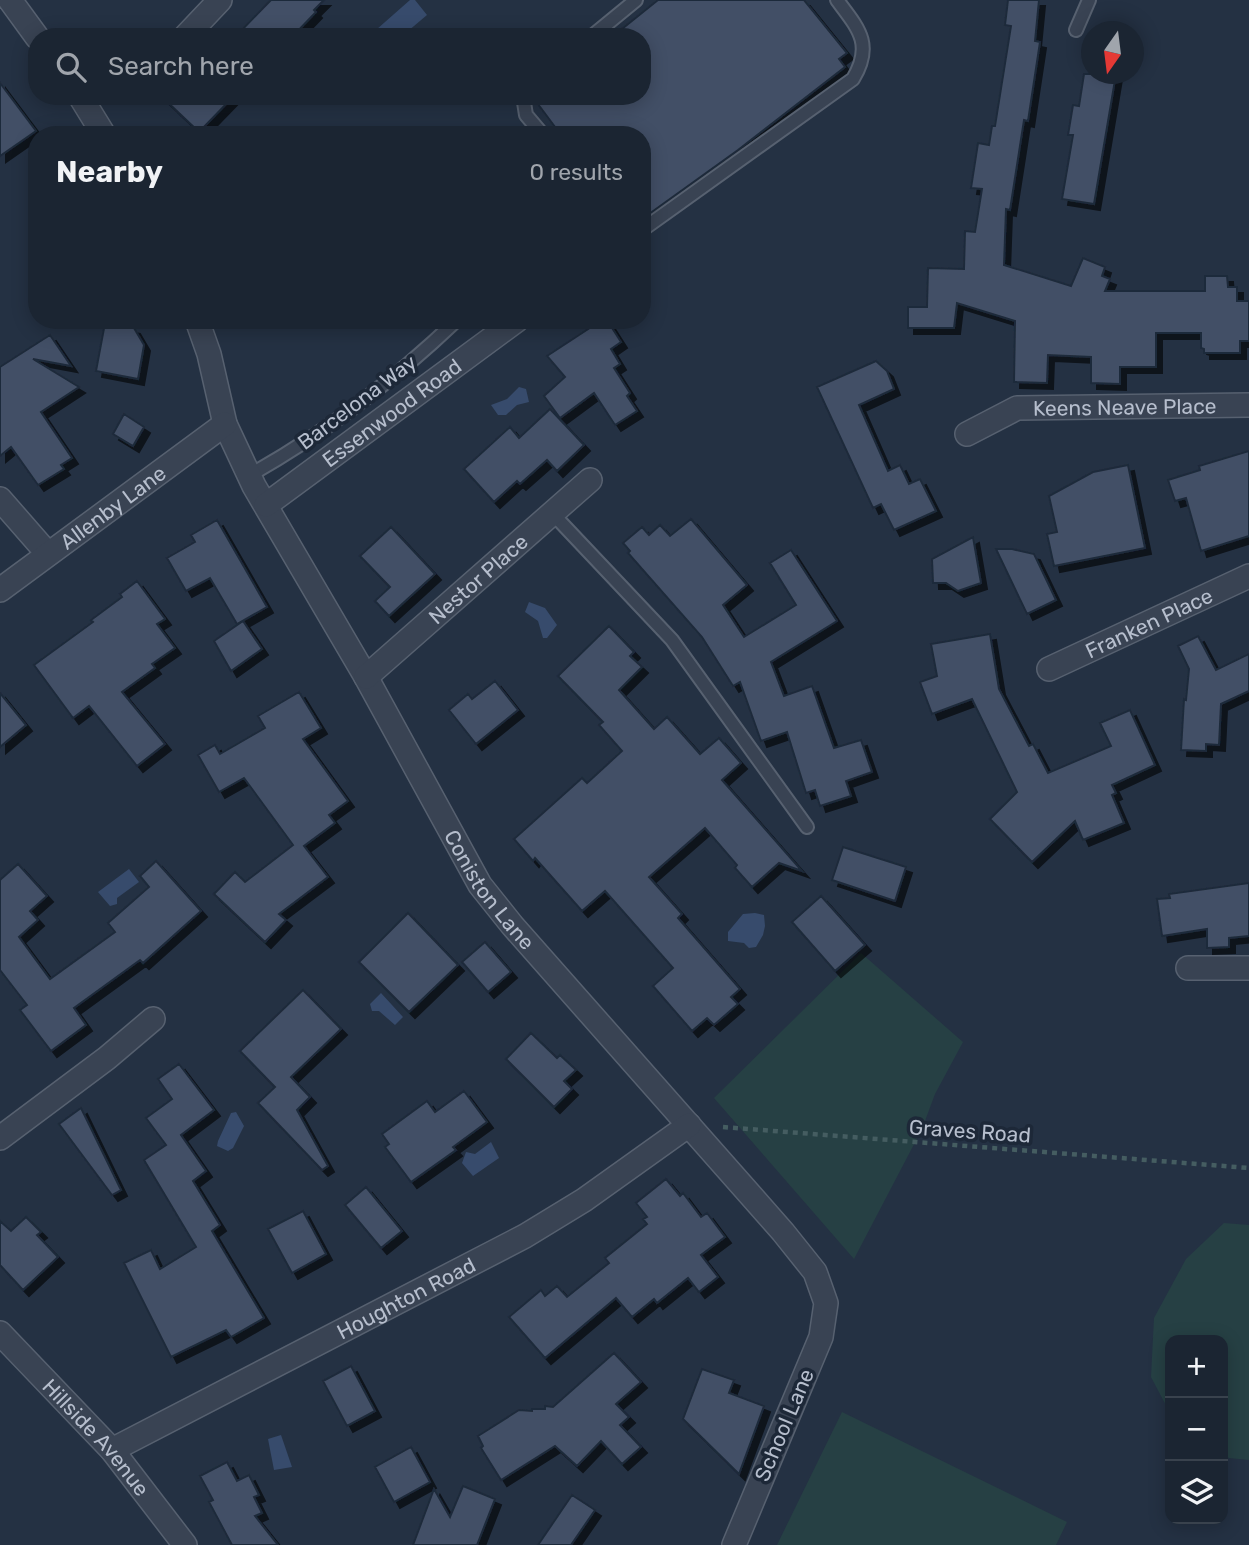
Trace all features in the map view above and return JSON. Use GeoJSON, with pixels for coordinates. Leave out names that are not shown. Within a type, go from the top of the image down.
{"type":"FeatureCollection","features":[{"type":"Feature","properties":{"kind":"street"},"geometry":{"type":"LineString","coordinates":[[10,0],[30,28]]}},
{"type":"Feature","properties":{"kind":"street"},"geometry":{"type":"LineString","coordinates":[[194,28],[220,0]]}},
{"type":"Feature","properties":{"kind":"street"},"geometry":{"type":"LineString","coordinates":[[91,105],[100,126]]}},
{"type":"Feature","properties":{"kind":"street","name":"Coniston Lane"},"geometry":{"type":"LineString","coordinates":[[200,329],[209,354],[225,424],[250,475],[366,677],[480,885],[816,1272],[826,1303]]}},
{"type":"Feature","properties":{"kind":"street","name":"Essenwood Road"},"geometry":{"type":"LineString","coordinates":[[266,505],[505,329]]}},
{"type":"Feature","properties":{"kind":"street","name":"Keens Neave Place"},"geometry":{"type":"LineString","coordinates":[[967,434],[1017,408],[1249,405]]}},
{"type":"Feature","properties":{"kind":"street","name":"Allenby Lane"},"geometry":{"type":"LineString","coordinates":[[0,590],[225,424]]}},
{"type":"Feature","properties":{"kind":"street","name":"Nestor Place"},"geometry":{"type":"LineString","coordinates":[[366,677],[590,480]]}},
{"type":"Feature","properties":{"kind":"street"},"geometry":{"type":"LineString","coordinates":[[0,499],[48,554]]}},
{"type":"Feature","properties":{"kind":"street","name":"Franken Place"},"geometry":{"type":"LineString","coordinates":[[1049,669],[1249,576]]}},
{"type":"Feature","properties":{"kind":"street"},"geometry":{"type":"LineString","coordinates":[[1188,968],[1249,968]]}},
{"type":"Feature","properties":{"kind":"street"},"geometry":{"type":"LineString","coordinates":[[0,1138],[107,1058],[153,1018]]}},
{"type":"Feature","properties":{"kind":"street","name":"Houghton Road"},"geometry":{"type":"LineString","coordinates":[[112,1450],[524,1236],[584,1200],[689,1125]]}},
{"type":"Feature","properties":{"kind":"street","name":"School Lane"},"geometry":{"type":"LineString","coordinates":[[734,1545],[821,1337],[826,1303]]}},
{"type":"Feature","properties":{"kind":"street","name":"Hillside Avenue"},"geometry":{"type":"LineString","coordinates":[[0,1333],[112,1450],[185,1545]]}},
{"type":"Feature","properties":{"kind":"lane"},"geometry":{"type":"LineString","coordinates":[[602,28],[636,0]]}},
{"type":"Feature","properties":{"kind":"lane"},"geometry":{"type":"LineString","coordinates":[[651,224],[853,79],[860,68],[864,53],[861,32],[837,0]]}},
{"type":"Feature","properties":{"kind":"lane"},"geometry":{"type":"LineString","coordinates":[[1076,30],[1089,0]]}},
{"type":"Feature","properties":{"kind":"lane"},"geometry":{"type":"LineString","coordinates":[[524,105],[526,115],[535,126]]}},
{"type":"Feature","properties":{"kind":"lane","name":"Barcelona Way"},"geometry":{"type":"LineString","coordinates":[[250,475],[310,439],[416,359],[448,329]]}},
{"type":"Feature","properties":{"kind":"lane"},"geometry":{"type":"LineString","coordinates":[[553,514],[672,640],[807,827]]}},
{"type":"Feature","properties":{"kind":"path","name":"Graves Road"},"geometry":{"type":"LineString","coordinates":[[689,1125],[1249,1168]]}},
{"type":"Feature","properties":{"kind":"green space"},"geometry":{"type":"Polygon","coordinates":[[[861,953],[963,1042],[935,1094],[922,1129],[854,1259],[714,1098],[861,953]]]}},
{"type":"Feature","properties":{"kind":"green space"},"geometry":{"type":"Polygon","coordinates":[[[1224,1223],[1249,1225],[1249,1460],[1228,1457],[1228,1335],[1165,1335],[1165,1404],[1151,1377],[1154,1318],[1186,1259],[1224,1223]]]}},
{"type":"Feature","properties":{"kind":"green space"},"geometry":{"type":"Polygon","coordinates":[[[842,1412],[1067,1522],[1056,1545],[777,1545],[842,1412]]]}},
{"type":"Feature","properties":{"kind":"water"},"geometry":{"type":"Polygon","coordinates":[[[410,0],[415,0],[427,15],[412,28],[378,28],[410,0]]]}},
{"type":"Feature","properties":{"kind":"water"},"geometry":{"type":"Polygon","coordinates":[[[519,387],[526,389],[529,402],[517,405],[506,415],[498,415],[491,405],[507,399],[519,387]]]}},
{"type":"Feature","properties":{"kind":"water"},"geometry":{"type":"Polygon","coordinates":[[[529,602],[545,608],[557,625],[547,638],[543,638],[538,621],[525,612],[529,602]]]}},
{"type":"Feature","properties":{"kind":"water"},"geometry":{"type":"Polygon","coordinates":[[[129,869],[139,882],[117,898],[117,904],[110,906],[98,892],[129,869]]]}},
{"type":"Feature","properties":{"kind":"water"},"geometry":{"type":"Polygon","coordinates":[[[743,914],[764,915],[765,926],[756,947],[749,948],[744,943],[728,941],[728,932],[743,914]]]}},
{"type":"Feature","properties":{"kind":"water"},"geometry":{"type":"Polygon","coordinates":[[[381,993],[403,1017],[395,1025],[379,1011],[372,1011],[370,1004],[381,993]]]}},
{"type":"Feature","properties":{"kind":"water"},"geometry":{"type":"Polygon","coordinates":[[[236,1112],[244,1126],[233,1148],[228,1151],[217,1146],[218,1141],[231,1113],[236,1112]]]}},
{"type":"Feature","properties":{"kind":"water"},"geometry":{"type":"Polygon","coordinates":[[[491,1142],[499,1158],[473,1176],[462,1163],[466,1152],[475,1154],[491,1142]]]}},
{"type":"Feature","properties":{"kind":"water"},"geometry":{"type":"Polygon","coordinates":[[[281,1435],[292,1467],[274,1470],[268,1439],[281,1435]]]}},
{"type":"Feature","properties":{"kind":"building"},"geometry":{"type":"Polygon","coordinates":[[[271,0],[324,0],[301,28],[244,28],[271,0]]]}},
{"type":"Feature","properties":{"kind":"building"},"geometry":{"type":"Polygon","coordinates":[[[658,0],[804,0],[847,53],[839,59],[845,67],[738,150],[651,213],[651,126],[554,126],[539,105],[651,105],[651,28],[623,28],[658,0]]]}},
{"type":"Feature","properties":{"kind":"building"},"geometry":{"type":"Polygon","coordinates":[[[1008,0],[1039,0],[1035,41],[1040,42],[1010,210],[1006,209],[1004,265],[1071,286],[1083,258],[1105,267],[1102,276],[1110,279],[1105,291],[1205,291],[1205,276],[1227,276],[1228,287],[1237,287],[1237,301],[1249,301],[1249,341],[1240,341],[1240,353],[1204,353],[1201,348],[1201,333],[1156,333],[1156,367],[1120,367],[1120,384],[1091,383],[1091,357],[1048,355],[1047,383],[1014,382],[1015,321],[957,303],[954,328],[908,328],[908,307],[927,307],[928,268],[964,269],[965,231],[975,232],[982,189],[971,188],[978,143],[989,145],[992,126],[995,126],[1011,26],[1005,25],[1008,0]]]}},
{"type":"Feature","properties":{"kind":"building"},"geometry":{"type":"Polygon","coordinates":[[[0,83],[32,126],[28,126],[28,137],[0,156],[0,83]]]}},
{"type":"Feature","properties":{"kind":"building"},"geometry":{"type":"Polygon","coordinates":[[[1082,84],[1114,84],[1094,204],[1062,199],[1073,135],[1068,135],[1073,105],[1079,106],[1082,84]]]}},
{"type":"Feature","properties":{"kind":"building"},"geometry":{"type":"Polygon","coordinates":[[[170,105],[225,105],[205,126],[193,126],[170,105]]]}},
{"type":"Feature","properties":{"kind":"building"},"geometry":{"type":"Polygon","coordinates":[[[104,329],[135,329],[144,345],[138,379],[96,371],[104,329]]]}},
{"type":"Feature","properties":{"kind":"building"},"geometry":{"type":"Polygon","coordinates":[[[588,329],[613,329],[621,342],[611,349],[620,364],[614,368],[630,393],[627,396],[637,411],[615,425],[594,393],[560,418],[544,396],[565,377],[547,356],[588,329]]]}},
{"type":"Feature","properties":{"kind":"building"},"geometry":{"type":"Polygon","coordinates":[[[50,335],[71,366],[33,359],[79,387],[41,412],[72,458],[61,465],[64,469],[38,485],[11,447],[0,456],[0,367],[50,335]]]}},
{"type":"Feature","properties":{"kind":"building"},"geometry":{"type":"Polygon","coordinates":[[[876,361],[887,371],[894,389],[859,405],[888,471],[900,465],[909,484],[920,479],[936,511],[894,530],[881,504],[873,508],[817,387],[876,361]]]}},
{"type":"Feature","properties":{"kind":"building"},"geometry":{"type":"Polygon","coordinates":[[[550,409],[584,445],[557,471],[547,460],[520,484],[517,481],[494,502],[464,469],[510,427],[519,438],[550,409]]]}},
{"type":"Feature","properties":{"kind":"building"},"geometry":{"type":"Polygon","coordinates":[[[124,414],[144,427],[133,446],[113,434],[124,414]]]}},
{"type":"Feature","properties":{"kind":"building"},"geometry":{"type":"Polygon","coordinates":[[[1249,451],[1249,536],[1201,551],[1186,498],[1175,501],[1168,480],[1200,470],[1199,466],[1249,451]]]}},
{"type":"Feature","properties":{"kind":"building"},"geometry":{"type":"Polygon","coordinates":[[[1128,465],[1145,548],[1054,566],[1047,534],[1057,532],[1049,496],[1093,472],[1128,465]]]}},
{"type":"Feature","properties":{"kind":"building"},"geometry":{"type":"Polygon","coordinates":[[[691,519],[747,585],[723,605],[744,637],[796,605],[770,563],[791,550],[837,621],[771,662],[784,696],[812,686],[834,748],[861,740],[872,772],[846,781],[851,796],[820,806],[815,790],[806,793],[787,732],[761,741],[740,682],[733,686],[702,637],[628,553],[630,551],[623,543],[642,527],[649,535],[660,525],[670,536],[691,519]]]}},
{"type":"Feature","properties":{"kind":"building"},"geometry":{"type":"Polygon","coordinates":[[[217,520],[267,607],[237,624],[210,578],[186,591],[167,558],[195,542],[191,535],[217,520]]]}},
{"type":"Feature","properties":{"kind":"building"},"geometry":{"type":"Polygon","coordinates":[[[391,527],[435,574],[389,616],[375,601],[390,587],[360,556],[391,527]]]}},
{"type":"Feature","properties":{"kind":"building"},"geometry":{"type":"Polygon","coordinates":[[[973,537],[981,583],[958,591],[946,583],[933,583],[932,559],[973,537]]]}},
{"type":"Feature","properties":{"kind":"building"},"geometry":{"type":"Polygon","coordinates":[[[996,549],[1034,554],[1056,600],[1027,614],[996,549]]]}},
{"type":"Feature","properties":{"kind":"building"},"geometry":{"type":"Polygon","coordinates":[[[137,581],[165,619],[157,624],[175,648],[152,664],[155,668],[122,692],[165,744],[137,766],[89,706],[73,718],[34,665],[93,622],[91,620],[122,597],[120,594],[137,581]]]}},
{"type":"Feature","properties":{"kind":"building"},"geometry":{"type":"Polygon","coordinates":[[[243,621],[262,649],[231,671],[214,641],[243,621]]]}},
{"type":"Feature","properties":{"kind":"building"},"geometry":{"type":"Polygon","coordinates":[[[609,626],[634,652],[630,656],[642,667],[619,690],[654,729],[667,717],[700,754],[719,738],[741,763],[722,780],[802,871],[779,863],[752,887],[705,828],[649,877],[682,914],[678,918],[740,989],[731,997],[738,1004],[714,1025],[707,1018],[692,1031],[653,986],[673,968],[605,891],[582,911],[535,858],[533,861],[514,839],[582,778],[587,783],[622,751],[599,725],[603,722],[558,676],[609,626]]]}},
{"type":"Feature","properties":{"kind":"building"},"geometry":{"type":"Polygon","coordinates":[[[990,634],[999,689],[1029,746],[1033,744],[1048,773],[1111,746],[1100,723],[1130,710],[1155,765],[1112,785],[1116,793],[1112,795],[1124,823],[1083,840],[1075,821],[1032,862],[990,819],[1017,792],[972,699],[932,714],[920,682],[937,676],[931,644],[990,634]]]}},
{"type":"Feature","properties":{"kind":"building"},"geometry":{"type":"Polygon","coordinates":[[[1198,636],[1216,670],[1249,654],[1249,691],[1221,704],[1219,745],[1206,744],[1206,751],[1181,750],[1189,669],[1178,646],[1198,636]]]}},
{"type":"Feature","properties":{"kind":"building"},"geometry":{"type":"Polygon","coordinates":[[[495,681],[518,710],[476,744],[449,710],[468,694],[472,699],[495,681]]]}},
{"type":"Feature","properties":{"kind":"building"},"geometry":{"type":"Polygon","coordinates":[[[299,692],[321,728],[303,739],[348,801],[329,815],[335,823],[304,846],[328,877],[279,914],[286,920],[265,942],[214,894],[235,872],[245,882],[293,845],[244,778],[219,792],[198,755],[215,745],[220,754],[265,728],[258,716],[299,692]]]}},
{"type":"Feature","properties":{"kind":"building"},"geometry":{"type":"Polygon","coordinates":[[[0,693],[26,725],[0,747],[0,693]]]}},
{"type":"Feature","properties":{"kind":"building"},"geometry":{"type":"Polygon","coordinates":[[[843,847],[906,867],[895,901],[832,880],[843,847]]]}},
{"type":"Feature","properties":{"kind":"building"},"geometry":{"type":"Polygon","coordinates":[[[156,861],[201,911],[143,963],[140,960],[74,1008],[86,1025],[51,1051],[20,1010],[27,1005],[0,970],[0,880],[18,864],[47,896],[30,911],[38,920],[19,937],[50,979],[115,932],[108,923],[149,887],[140,876],[156,861]]]}},
{"type":"Feature","properties":{"kind":"building"},"geometry":{"type":"Polygon","coordinates":[[[1249,883],[1249,936],[1229,938],[1229,947],[1207,948],[1207,929],[1162,936],[1157,899],[1170,898],[1169,894],[1249,883]]]}},
{"type":"Feature","properties":{"kind":"building"},"geometry":{"type":"Polygon","coordinates":[[[821,896],[865,945],[835,971],[792,922],[821,896]]]}},
{"type":"Feature","properties":{"kind":"building"},"geometry":{"type":"Polygon","coordinates":[[[408,913],[458,965],[409,1012],[359,962],[408,913]]]}},
{"type":"Feature","properties":{"kind":"building"},"geometry":{"type":"Polygon","coordinates":[[[485,942],[511,972],[488,992],[462,962],[485,942]]]}},
{"type":"Feature","properties":{"kind":"building"},"geometry":{"type":"Polygon","coordinates":[[[303,990],[341,1029],[291,1077],[310,1097],[297,1110],[328,1166],[322,1170],[258,1103],[275,1087],[240,1051],[303,990]]]}},
{"type":"Feature","properties":{"kind":"building"},"geometry":{"type":"Polygon","coordinates":[[[531,1033],[557,1058],[560,1055],[576,1070],[564,1081],[572,1089],[554,1107],[506,1059],[531,1033]]]}},
{"type":"Feature","properties":{"kind":"building"},"geometry":{"type":"Polygon","coordinates":[[[179,1064],[214,1110],[181,1135],[206,1171],[193,1181],[220,1225],[212,1231],[264,1318],[231,1337],[226,1330],[171,1357],[124,1263],[151,1250],[160,1269],[196,1247],[144,1160],[166,1145],[146,1118],[172,1099],[158,1079],[179,1064]]]}},
{"type":"Feature","properties":{"kind":"building"},"geometry":{"type":"Polygon","coordinates":[[[464,1091],[487,1122],[453,1147],[456,1150],[411,1182],[385,1147],[389,1144],[382,1134],[427,1101],[435,1112],[464,1091]]]}},
{"type":"Feature","properties":{"kind":"building"},"geometry":{"type":"Polygon","coordinates":[[[81,1108],[121,1190],[112,1195],[59,1124],[81,1108]]]}},
{"type":"Feature","properties":{"kind":"building"},"geometry":{"type":"Polygon","coordinates":[[[666,1179],[680,1196],[683,1193],[701,1217],[707,1213],[725,1237],[701,1255],[718,1277],[699,1292],[688,1278],[657,1303],[654,1299],[632,1317],[616,1298],[545,1358],[509,1317],[541,1290],[545,1296],[557,1286],[567,1297],[609,1263],[605,1258],[647,1224],[643,1219],[647,1217],[636,1203],[666,1179]]]}},
{"type":"Feature","properties":{"kind":"building"},"geometry":{"type":"Polygon","coordinates":[[[366,1187],[402,1231],[381,1248],[345,1205],[366,1187]]]}},
{"type":"Feature","properties":{"kind":"building"},"geometry":{"type":"Polygon","coordinates":[[[303,1211],[326,1254],[292,1273],[268,1229],[303,1211]]]}},
{"type":"Feature","properties":{"kind":"building"},"geometry":{"type":"Polygon","coordinates":[[[26,1217],[41,1232],[37,1235],[58,1257],[23,1290],[0,1265],[0,1221],[11,1231],[26,1217]]]}},
{"type":"Feature","properties":{"kind":"building"},"geometry":{"type":"Polygon","coordinates":[[[614,1353],[641,1382],[616,1404],[629,1417],[620,1425],[641,1447],[622,1464],[601,1441],[577,1466],[555,1446],[501,1480],[481,1448],[483,1446],[478,1436],[519,1410],[532,1411],[545,1409],[545,1406],[553,1407],[614,1353]]]}},
{"type":"Feature","properties":{"kind":"building"},"geometry":{"type":"Polygon","coordinates":[[[351,1366],[375,1411],[347,1426],[323,1381],[351,1366]]]}},
{"type":"Feature","properties":{"kind":"building"},"geometry":{"type":"Polygon","coordinates":[[[702,1369],[734,1380],[729,1393],[764,1406],[739,1474],[683,1419],[702,1369]]]}},
{"type":"Feature","properties":{"kind":"building"},"geometry":{"type":"Polygon","coordinates":[[[411,1447],[430,1482],[394,1502],[375,1467],[411,1447]]]}},
{"type":"Feature","properties":{"kind":"building"},"geometry":{"type":"Polygon","coordinates":[[[227,1462],[237,1481],[249,1475],[259,1495],[254,1497],[262,1513],[255,1516],[278,1545],[232,1545],[209,1502],[213,1500],[200,1476],[227,1462]]]}},
{"type":"Feature","properties":{"kind":"building"},"geometry":{"type":"Polygon","coordinates":[[[463,1486],[495,1499],[477,1545],[413,1545],[434,1489],[450,1517],[463,1486]]]}},
{"type":"Feature","properties":{"kind":"building"},"geometry":{"type":"Polygon","coordinates":[[[572,1495],[595,1510],[571,1545],[538,1545],[572,1495]]]}}]}
